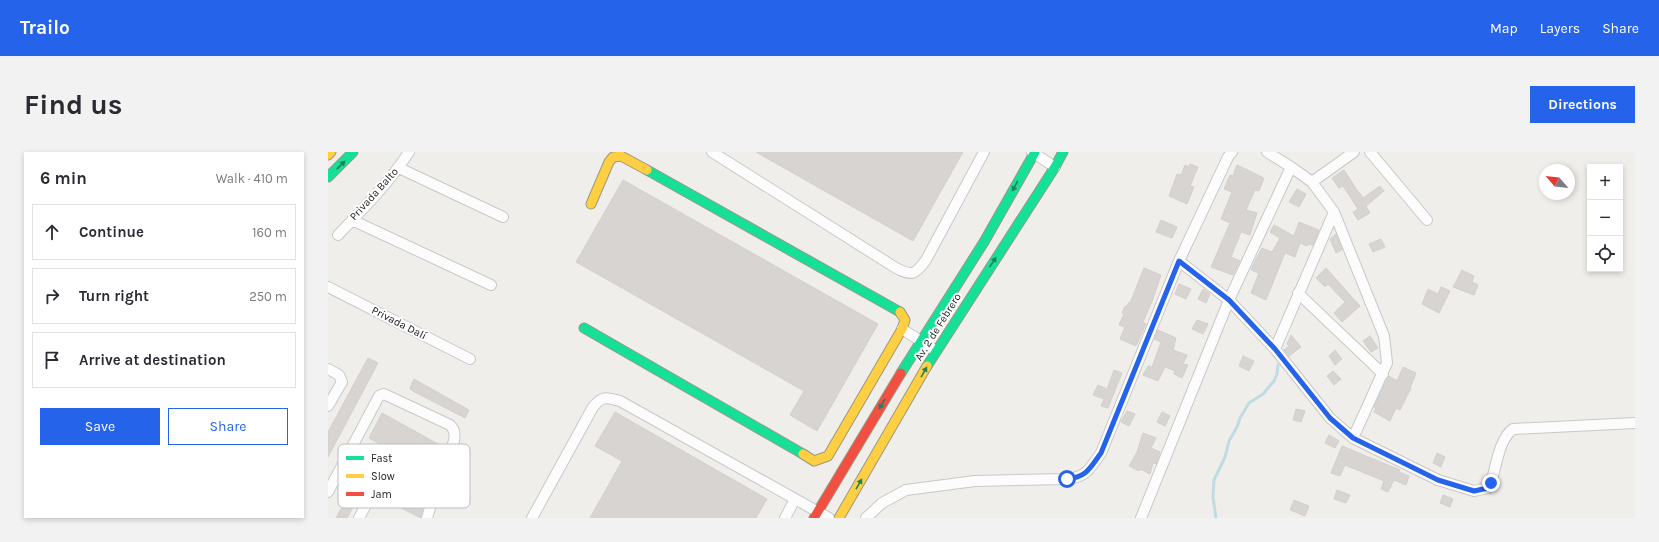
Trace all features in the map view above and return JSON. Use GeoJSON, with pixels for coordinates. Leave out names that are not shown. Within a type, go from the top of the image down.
{"type":"FeatureCollection","features":[{"type":"Feature","properties":{"kind":"street"},"geometry":{"type":"LineString","coordinates":[[328,177],[353,152]]}},
{"type":"Feature","properties":{"kind":"street","name":"Privada Balto"},"geometry":{"type":"LineString","coordinates":[[338,235],[376,195],[399,168],[409,152]]}},
{"type":"Feature","properties":{"kind":"street"},"geometry":{"type":"LineString","coordinates":[[712,152],[906,273],[914,273],[920,269],[926,260],[984,152]]}},
{"type":"Feature","properties":{"kind":"street"},"geometry":{"type":"LineString","coordinates":[[1033,152],[1055,167]]}},
{"type":"Feature","properties":{"kind":"street","name":"Av. 2 de Febrero"},"geometry":{"type":"LineString","coordinates":[[816,515],[920,341],[984,242],[1033,152]]}},
{"type":"Feature","properties":{"kind":"street","name":"Av. 2 de Febrero"},"geometry":{"type":"LineString","coordinates":[[839,518],[936,350],[1055,167],[1063,152]]}},
{"type":"Feature","properties":{"kind":"street"},"geometry":{"type":"LineString","coordinates":[[866,518],[882,503],[906,490],[975,481],[1080,478],[1089,470],[1101,453],[1179,261],[1228,156],[1232,152]]}},
{"type":"Feature","properties":{"kind":"street"},"geometry":{"type":"LineString","coordinates":[[1267,152],[1312,182],[1334,212],[1384,336],[1387,363],[1353,438]]}},
{"type":"Feature","properties":{"kind":"street"},"geometry":{"type":"LineString","coordinates":[[1312,182],[1354,152]]}},
{"type":"Feature","properties":{"kind":"street"},"geometry":{"type":"LineString","coordinates":[[1370,152],[1427,220]]}},
{"type":"Feature","properties":{"kind":"street"},"geometry":{"type":"LineString","coordinates":[[584,328],[814,460],[820,460],[828,456],[902,329],[905,320],[898,311],[621,156],[613,157],[609,162],[591,204]]}},
{"type":"Feature","properties":{"kind":"street"},"geometry":{"type":"LineString","coordinates":[[1141,518],[1229,300],[1291,167]]}},
{"type":"Feature","properties":{"kind":"street"},"geometry":{"type":"LineString","coordinates":[[399,168],[502,217]]}},
{"type":"Feature","properties":{"kind":"street"},"geometry":{"type":"LineString","coordinates":[[1275,349],[1334,212]]}},
{"type":"Feature","properties":{"kind":"street"},"geometry":{"type":"LineString","coordinates":[[352,220],[491,285]]}},
{"type":"Feature","properties":{"kind":"street"},"geometry":{"type":"LineString","coordinates":[[1179,261],[1229,300],[1275,349],[1330,418],[1353,438],[1438,480],[1474,491],[1488,488],[1491,483],[1501,444],[1508,432],[1513,429],[1635,422]]}},
{"type":"Feature","properties":{"kind":"street","name":"Privada Dalí"},"geometry":{"type":"LineString","coordinates":[[328,287],[470,359]]}},
{"type":"Feature","properties":{"kind":"street"},"geometry":{"type":"LineString","coordinates":[[1298,293],[1383,374]]}},
{"type":"Feature","properties":{"kind":"street"},"geometry":{"type":"LineString","coordinates":[[902,329],[936,350]]}},
{"type":"Feature","properties":{"kind":"street"},"geometry":{"type":"LineString","coordinates":[[328,369],[339,375],[342,382],[328,406]]}},
{"type":"Feature","properties":{"kind":"street"},"geometry":{"type":"LineString","coordinates":[[352,444],[381,394],[387,395],[450,425],[455,434],[453,444]]}},
{"type":"Feature","properties":{"kind":"street"},"geometry":{"type":"LineString","coordinates":[[532,518],[592,407],[599,400],[608,398],[620,401],[795,499],[816,515],[829,518]]}},
{"type":"Feature","properties":{"kind":"street"},"geometry":{"type":"LineString","coordinates":[[328,492],[338,472]]}},
{"type":"Feature","properties":{"kind":"street"},"geometry":{"type":"LineString","coordinates":[[785,518],[795,499]]}},
{"type":"Feature","properties":{"kind":"street"},"geometry":{"type":"LineString","coordinates":[[359,518],[364,508]]}},
{"type":"Feature","properties":{"kind":"street"},"geometry":{"type":"LineString","coordinates":[[427,518],[430,508]]}},
{"type":"Feature","properties":{"kind":"building"},"geometry":{"type":"Polygon","coordinates":[[[756,152],[963,152],[913,241],[756,152]]]}},
{"type":"Feature","properties":{"kind":"building"},"geometry":{"type":"Polygon","coordinates":[[[1190,164],[1198,167],[1190,186],[1194,187],[1187,204],[1169,196],[1177,174],[1181,175],[1185,165],[1189,167],[1190,164]]]}},
{"type":"Feature","properties":{"kind":"building"},"geometry":{"type":"Polygon","coordinates":[[[1237,165],[1264,178],[1259,191],[1255,190],[1246,210],[1257,213],[1250,235],[1241,232],[1231,257],[1240,261],[1233,275],[1211,267],[1230,223],[1221,219],[1232,192],[1224,189],[1230,175],[1233,176],[1237,165]]]}},
{"type":"Feature","properties":{"kind":"building"},"geometry":{"type":"Polygon","coordinates":[[[1344,170],[1363,198],[1380,186],[1384,191],[1366,206],[1370,213],[1358,220],[1353,212],[1358,209],[1343,186],[1339,188],[1332,178],[1344,170]]]}},
{"type":"Feature","properties":{"kind":"building"},"geometry":{"type":"Polygon","coordinates":[[[623,180],[878,324],[817,431],[790,415],[804,391],[576,262],[623,180]]]}},
{"type":"Feature","properties":{"kind":"building"},"geometry":{"type":"Polygon","coordinates":[[[1297,189],[1306,194],[1299,207],[1289,202],[1297,189]]]}},
{"type":"Feature","properties":{"kind":"building"},"geometry":{"type":"Polygon","coordinates":[[[1161,220],[1177,227],[1172,238],[1156,232],[1161,220]]]}},
{"type":"Feature","properties":{"kind":"building"},"geometry":{"type":"Polygon","coordinates":[[[1299,222],[1319,230],[1313,245],[1308,244],[1307,246],[1300,243],[1295,257],[1285,253],[1266,300],[1251,293],[1259,273],[1251,270],[1256,259],[1262,248],[1272,252],[1280,238],[1270,232],[1274,225],[1294,236],[1299,222]]]}},
{"type":"Feature","properties":{"kind":"building"},"geometry":{"type":"Polygon","coordinates":[[[1336,234],[1342,250],[1336,253],[1330,239],[1336,234]]]}},
{"type":"Feature","properties":{"kind":"building"},"geometry":{"type":"Polygon","coordinates":[[[1381,239],[1385,247],[1373,252],[1369,244],[1381,239]]]}},
{"type":"Feature","properties":{"kind":"building"},"geometry":{"type":"Polygon","coordinates":[[[1144,268],[1161,275],[1143,322],[1146,324],[1136,346],[1120,339],[1125,327],[1119,325],[1124,314],[1122,313],[1125,306],[1127,306],[1129,302],[1130,303],[1144,268]]]}},
{"type":"Feature","properties":{"kind":"building"},"geometry":{"type":"Polygon","coordinates":[[[1326,268],[1360,306],[1342,322],[1334,313],[1345,302],[1328,284],[1325,287],[1316,278],[1326,268]]]}},
{"type":"Feature","properties":{"kind":"building"},"geometry":{"type":"Polygon","coordinates":[[[1462,270],[1474,276],[1472,282],[1478,285],[1474,295],[1453,287],[1462,270]]]}},
{"type":"Feature","properties":{"kind":"building"},"geometry":{"type":"Polygon","coordinates":[[[1179,284],[1191,289],[1186,299],[1175,294],[1179,284]]]}},
{"type":"Feature","properties":{"kind":"building"},"geometry":{"type":"Polygon","coordinates":[[[1441,287],[1450,291],[1439,313],[1422,304],[1428,289],[1438,294],[1441,287]]]}},
{"type":"Feature","properties":{"kind":"building"},"geometry":{"type":"Polygon","coordinates":[[[1203,289],[1210,294],[1206,303],[1198,299],[1203,289]]]}},
{"type":"Feature","properties":{"kind":"building"},"geometry":{"type":"Polygon","coordinates":[[[1197,320],[1208,324],[1203,334],[1192,329],[1197,320]]]}},
{"type":"Feature","properties":{"kind":"building"},"geometry":{"type":"Polygon","coordinates":[[[1158,330],[1176,338],[1173,350],[1187,355],[1183,364],[1188,365],[1182,378],[1174,374],[1175,371],[1165,367],[1158,381],[1143,375],[1148,366],[1152,367],[1161,342],[1154,339],[1158,330]]]}},
{"type":"Feature","properties":{"kind":"building"},"geometry":{"type":"Polygon","coordinates":[[[1291,335],[1301,347],[1289,356],[1284,350],[1289,346],[1287,344],[1291,335]]]}},
{"type":"Feature","properties":{"kind":"building"},"geometry":{"type":"Polygon","coordinates":[[[1370,336],[1378,348],[1371,352],[1363,341],[1370,336]]]}},
{"type":"Feature","properties":{"kind":"building"},"geometry":{"type":"Polygon","coordinates":[[[1335,350],[1342,359],[1335,365],[1329,356],[1335,350]]]}},
{"type":"Feature","properties":{"kind":"building"},"geometry":{"type":"Polygon","coordinates":[[[1243,356],[1254,361],[1249,371],[1239,366],[1243,356]]]}},
{"type":"Feature","properties":{"kind":"building"},"geometry":{"type":"Polygon","coordinates":[[[368,358],[378,363],[328,457],[328,432],[368,358]]]}},
{"type":"Feature","properties":{"kind":"building"},"geometry":{"type":"Polygon","coordinates":[[[1403,367],[1416,373],[1411,388],[1400,410],[1396,408],[1390,421],[1374,412],[1376,408],[1374,407],[1389,376],[1397,381],[1403,367]]]}},
{"type":"Feature","properties":{"kind":"building"},"geometry":{"type":"Polygon","coordinates":[[[1114,370],[1122,373],[1108,408],[1101,406],[1104,399],[1093,395],[1098,385],[1107,389],[1114,370]]]}},
{"type":"Feature","properties":{"kind":"building"},"geometry":{"type":"Polygon","coordinates":[[[1333,371],[1341,379],[1334,385],[1327,376],[1333,371]]]}},
{"type":"Feature","properties":{"kind":"building"},"geometry":{"type":"Polygon","coordinates":[[[414,379],[469,410],[465,418],[411,390],[410,388],[414,379]]]}},
{"type":"Feature","properties":{"kind":"building"},"geometry":{"type":"Polygon","coordinates":[[[1296,409],[1305,411],[1301,422],[1293,420],[1296,409]]]}},
{"type":"Feature","properties":{"kind":"building"},"geometry":{"type":"Polygon","coordinates":[[[1127,411],[1135,414],[1129,426],[1121,422],[1127,411]]]}},
{"type":"Feature","properties":{"kind":"building"},"geometry":{"type":"Polygon","coordinates":[[[615,412],[767,499],[756,518],[590,518],[622,461],[595,446],[615,412]]]}},
{"type":"Feature","properties":{"kind":"building"},"geometry":{"type":"Polygon","coordinates":[[[1162,412],[1170,416],[1165,426],[1157,422],[1162,412]]]}},
{"type":"Feature","properties":{"kind":"building"},"geometry":{"type":"Polygon","coordinates":[[[382,413],[438,444],[380,444],[369,438],[382,413]]]}},
{"type":"Feature","properties":{"kind":"building"},"geometry":{"type":"Polygon","coordinates":[[[1143,433],[1156,438],[1151,448],[1160,452],[1156,464],[1153,463],[1150,474],[1129,466],[1137,452],[1143,433]]]}},
{"type":"Feature","properties":{"kind":"building"},"geometry":{"type":"Polygon","coordinates":[[[1329,435],[1339,441],[1335,448],[1325,443],[1329,435]]]}},
{"type":"Feature","properties":{"kind":"building"},"geometry":{"type":"Polygon","coordinates":[[[1342,446],[1400,470],[1399,472],[1409,476],[1406,485],[1394,480],[1388,492],[1381,489],[1384,481],[1345,465],[1340,476],[1331,473],[1342,446]]]}},
{"type":"Feature","properties":{"kind":"building"},"geometry":{"type":"Polygon","coordinates":[[[1437,453],[1445,457],[1441,467],[1433,463],[1437,453]]]}},
{"type":"Feature","properties":{"kind":"building"},"geometry":{"type":"Polygon","coordinates":[[[1337,490],[1350,495],[1346,503],[1334,499],[1337,490]]]}},
{"type":"Feature","properties":{"kind":"building"},"geometry":{"type":"Polygon","coordinates":[[[1443,495],[1453,499],[1450,507],[1440,503],[1443,495]]]}},
{"type":"Feature","properties":{"kind":"building"},"geometry":{"type":"Polygon","coordinates":[[[1294,500],[1309,506],[1305,516],[1290,510],[1294,500]]]}},
{"type":"Feature","properties":{"kind":"building"},"geometry":{"type":"Polygon","coordinates":[[[341,508],[353,508],[347,518],[336,518],[341,508]]]}},
{"type":"Feature","properties":{"kind":"building"},"geometry":{"type":"Polygon","coordinates":[[[401,508],[423,508],[421,518],[401,508]]]}},
{"type":"Feature","properties":{"kind":"waterway"},"geometry":{"type":"LineString","coordinates":[[1216,518],[1213,497],[1214,480],[1225,457],[1229,441],[1249,403],[1263,394],[1274,381],[1277,374],[1278,365]]}},
{"type":"Feature","properties":{"kind":"traffic: fast"},"geometry":{"type":"LineString","coordinates":[[328,177],[353,152]]}},
{"type":"Feature","properties":{"kind":"traffic: fast"},"geometry":{"type":"LineString","coordinates":[[901,373],[984,242],[1035,152]]}},
{"type":"Feature","properties":{"kind":"traffic: fast"},"geometry":{"type":"LineString","coordinates":[[927,366],[1055,167],[1063,152]]}},
{"type":"Feature","properties":{"kind":"traffic: fast"},"geometry":{"type":"LineString","coordinates":[[647,170],[900,312]]}},
{"type":"Feature","properties":{"kind":"traffic: fast"},"geometry":{"type":"LineString","coordinates":[[584,328],[803,454]]}},
{"type":"Feature","properties":{"kind":"traffic: slow"},"geometry":{"type":"LineString","coordinates":[[328,155],[331,152]]}},
{"type":"Feature","properties":{"kind":"traffic: slow"},"geometry":{"type":"LineString","coordinates":[[591,204],[609,162],[613,157],[621,156],[647,170]]}},
{"type":"Feature","properties":{"kind":"traffic: slow"},"geometry":{"type":"LineString","coordinates":[[803,454],[814,461],[828,456],[902,329],[905,320],[900,312]]}},
{"type":"Feature","properties":{"kind":"traffic: slow"},"geometry":{"type":"LineString","coordinates":[[839,518],[927,366]]}},
{"type":"Feature","properties":{"kind":"traffic: jam"},"geometry":{"type":"LineString","coordinates":[[814,518],[901,373]]}},
{"type":"Feature","properties":{"kind":"route"},"geometry":{"type":"LineString","coordinates":[[1067,479],[1080,478],[1089,470],[1101,453],[1179,261],[1229,300],[1275,349],[1330,418],[1353,438],[1438,480],[1474,491],[1488,488],[1491,483]]}}]}
